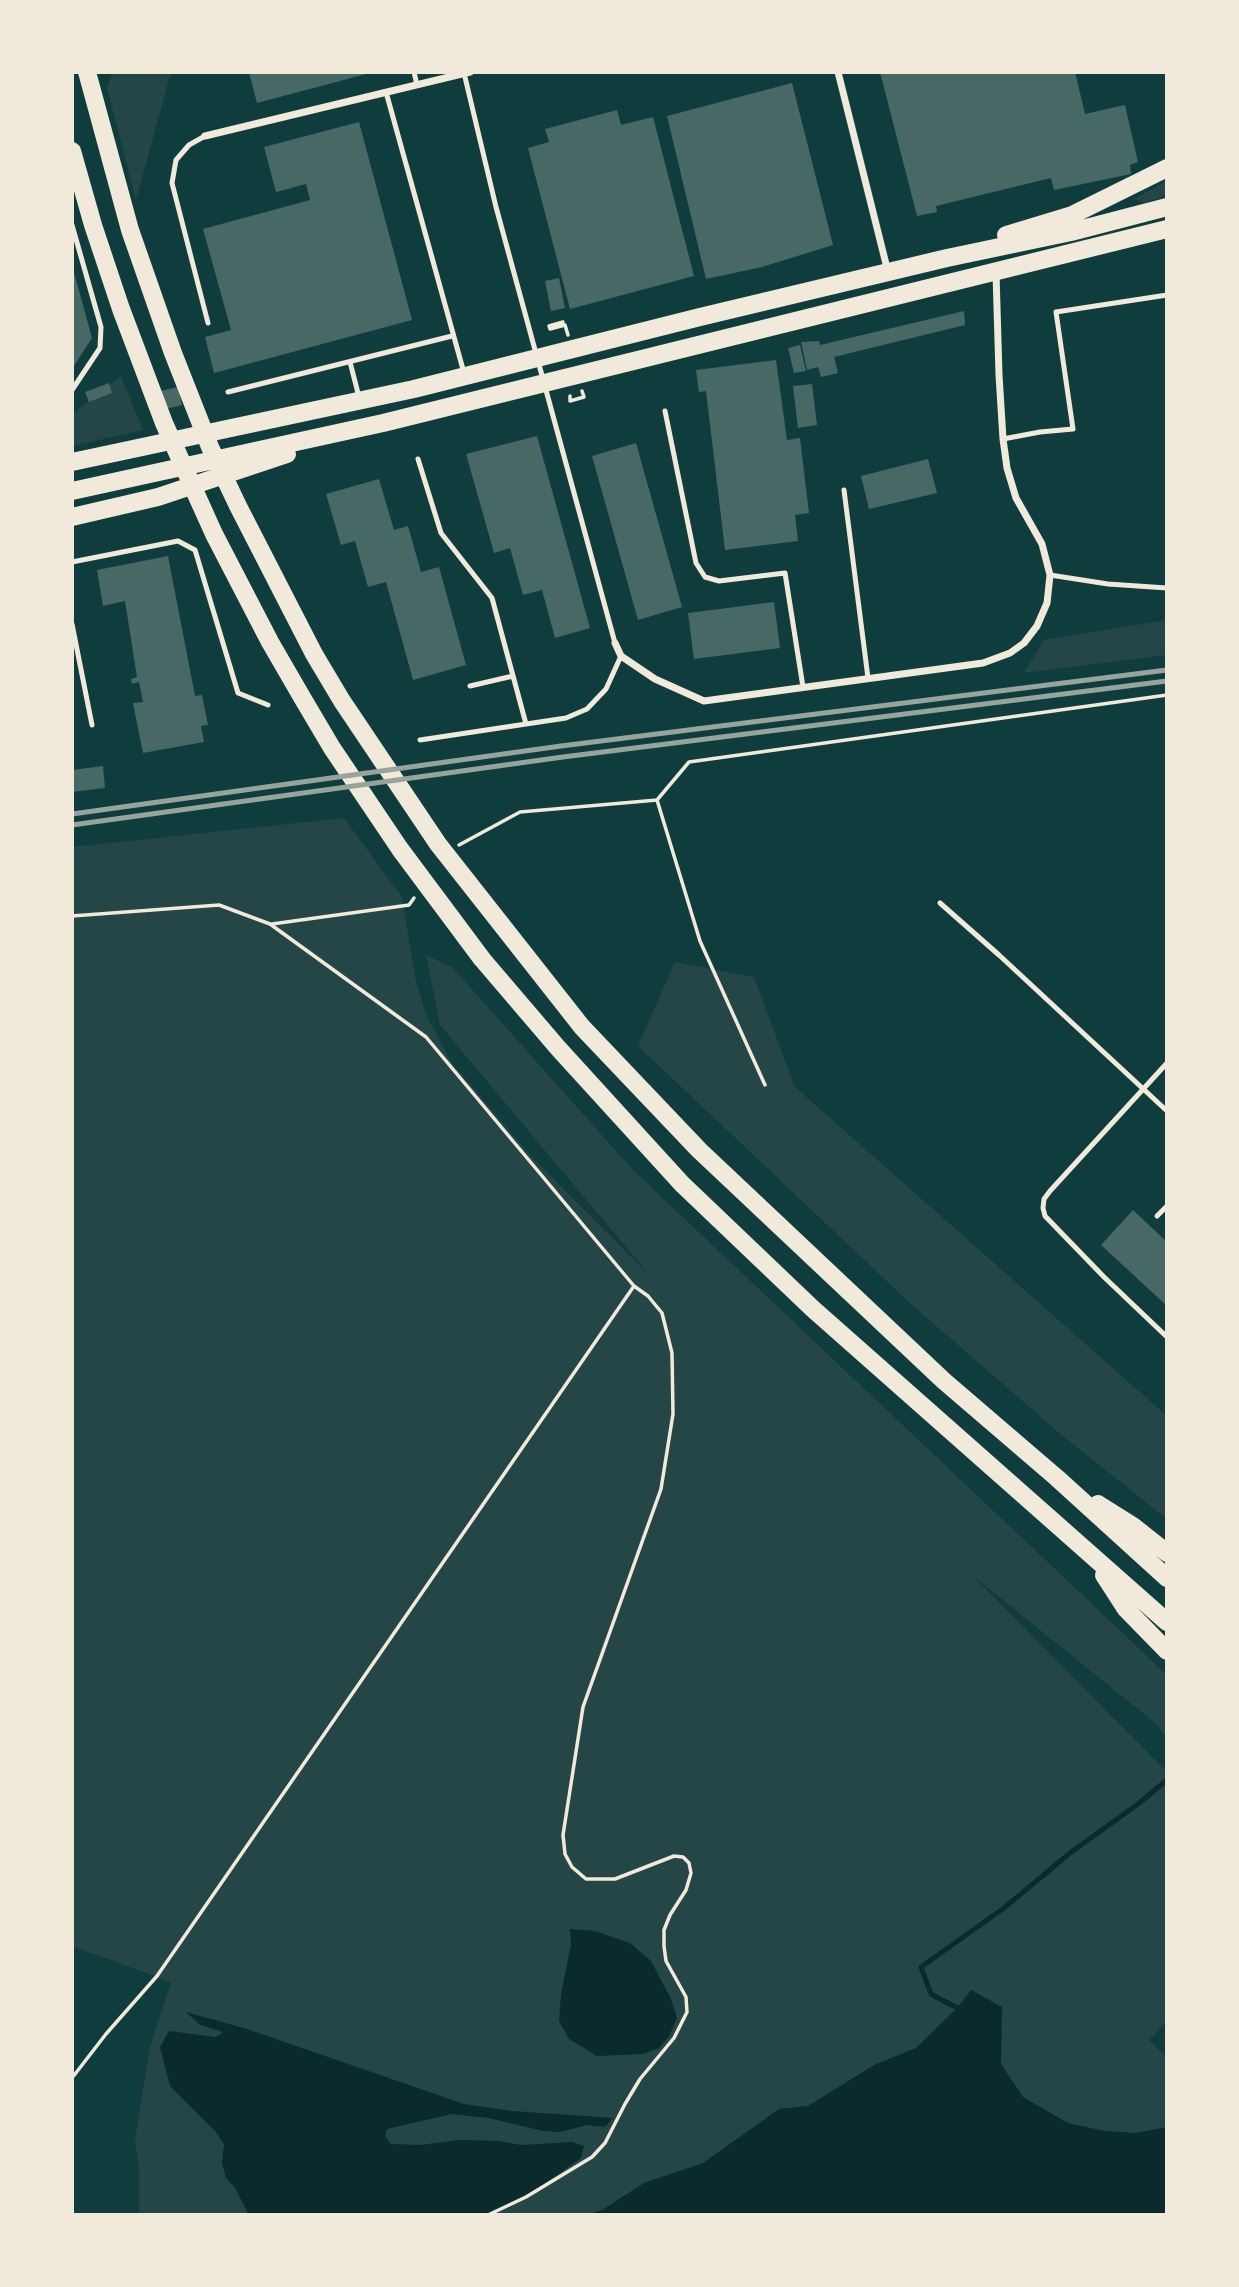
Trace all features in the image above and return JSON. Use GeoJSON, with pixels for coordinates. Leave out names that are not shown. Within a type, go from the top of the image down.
{"type":"FeatureCollection","features":[{"type":"Feature","properties":{"kind":"main road"},"geometry":{"type":"LineString","coordinates":[[87,72],[134,242],[210,447],[314,654],[342,701],[438,844],[582,1027],[699,1150],[944,1381],[1057,1478],[1167,1578]]}},
{"type":"Feature","properties":{"kind":"main road"},"geometry":{"type":"LineString","coordinates":[[72,151],[121,309],[164,423],[214,534],[270,642],[332,748],[400,849],[482,959],[558,1048],[682,1184],[813,1309],[1167,1622]]}},
{"type":"Feature","properties":{"kind":"main road"},"geometry":{"type":"LineString","coordinates":[[947,258],[1003,236],[1072,215],[1167,168]]}},
{"type":"Feature","properties":{"kind":"main road"},"geometry":{"type":"LineString","coordinates":[[72,462],[465,376],[947,258],[1071,232],[1167,206]]}},
{"type":"Feature","properties":{"kind":"main road"},"geometry":{"type":"LineString","coordinates":[[72,491],[383,422],[1167,229]]}},
{"type":"Feature","properties":{"kind":"main road"},"geometry":{"type":"LineString","coordinates":[[72,517],[158,497],[383,422]]}},
{"type":"Feature","properties":{"kind":"main road"},"geometry":{"type":"LineString","coordinates":[[1057,1478],[1133,1526],[1167,1553]]}},
{"type":"Feature","properties":{"kind":"main road"},"geometry":{"type":"LineString","coordinates":[[1090,1555],[1126,1609],[1167,1651]]}},
{"type":"Feature","properties":{"kind":"street"},"geometry":{"type":"LineString","coordinates":[[838,72],[888,273]]}},
{"type":"Feature","properties":{"kind":"street"},"geometry":{"type":"LineString","coordinates":[[205,136],[467,73]]}},
{"type":"Feature","properties":{"kind":"street"},"geometry":{"type":"LineString","coordinates":[[615,643],[621,656],[654,679],[704,701],[983,663],[1010,653],[1024,643],[1037,626],[1047,603],[1050,575],[1042,544],[1016,498],[1007,468],[1003,439],[996,272]]}},
{"type":"Feature","properties":{"kind":"lane"},"geometry":{"type":"LineString","coordinates":[[414,72],[417,85]]}},
{"type":"Feature","properties":{"kind":"lane"},"geometry":{"type":"LineString","coordinates":[[467,73],[484,160],[615,643]]}},
{"type":"Feature","properties":{"kind":"lane"},"geometry":{"type":"LineString","coordinates":[[386,92],[465,376]]}},
{"type":"Feature","properties":{"kind":"lane"},"geometry":{"type":"LineString","coordinates":[[205,136],[189,145],[176,160],[172,183],[208,323]]}},
{"type":"Feature","properties":{"kind":"lane"},"geometry":{"type":"LineString","coordinates":[[72,225],[101,327],[100,348],[72,390]]}},
{"type":"Feature","properties":{"kind":"lane"},"geometry":{"type":"LineString","coordinates":[[1003,439],[1073,429],[1056,312],[1167,295]]}},
{"type":"Feature","properties":{"kind":"lane"},"geometry":{"type":"LineString","coordinates":[[228,392],[452,336]]}},
{"type":"Feature","properties":{"kind":"lane"},"geometry":{"type":"LineString","coordinates":[[350,362],[360,400]]}},
{"type":"Feature","properties":{"kind":"lane"},"geometry":{"type":"LineString","coordinates":[[665,411],[696,563],[705,577],[719,581],[785,573],[803,687]]}},
{"type":"Feature","properties":{"kind":"lane"},"geometry":{"type":"LineString","coordinates":[[418,459],[441,533],[492,598],[526,723]]}},
{"type":"Feature","properties":{"kind":"lane"},"geometry":{"type":"LineString","coordinates":[[844,490],[868,678]]}},
{"type":"Feature","properties":{"kind":"lane"},"geometry":{"type":"LineString","coordinates":[[72,562],[178,541],[195,550],[239,693],[268,705]]}},
{"type":"Feature","properties":{"kind":"lane"},"geometry":{"type":"LineString","coordinates":[[1050,575],[1108,584],[1167,588]]}},
{"type":"Feature","properties":{"kind":"lane"},"geometry":{"type":"LineString","coordinates":[[72,624],[92,725]]}},
{"type":"Feature","properties":{"kind":"lane"},"geometry":{"type":"LineString","coordinates":[[420,740],[566,718],[587,709],[606,689],[621,656]]}},
{"type":"Feature","properties":{"kind":"lane"},"geometry":{"type":"LineString","coordinates":[[470,686],[513,676]]}},
{"type":"Feature","properties":{"kind":"lane"},"geometry":{"type":"LineString","coordinates":[[940,903],[1167,1111]]}},
{"type":"Feature","properties":{"kind":"lane"},"geometry":{"type":"LineString","coordinates":[[1167,1063],[1050,1191],[1044,1199],[1043,1208],[1045,1216],[1167,1337]]}},
{"type":"Feature","properties":{"kind":"lane"},"geometry":{"type":"LineString","coordinates":[[1157,1216],[1167,1206]]}},
{"type":"Feature","properties":{"kind":"path"},"geometry":{"type":"LineString","coordinates":[[544,332],[564,324]]}},
{"type":"Feature","properties":{"kind":"path"},"geometry":{"type":"LineString","coordinates":[[461,842],[520,812],[657,800],[689,762],[1167,695]]}},
{"type":"Feature","properties":{"kind":"path"},"geometry":{"type":"LineString","coordinates":[[657,800],[700,942],[765,1086]]}},
{"type":"Feature","properties":{"kind":"path"},"geometry":{"type":"LineString","coordinates":[[72,915],[219,905],[270,924],[426,1037],[634,1286],[648,1296],[662,1313],[672,1353],[673,1414],[662,1489],[583,1707],[563,1835],[565,1854],[572,1867],[586,1880],[615,1878],[674,1856],[683,1857],[689,1864],[691,1873],[686,1890],[664,1930],[666,1961],[686,1997],[687,2012],[674,2038],[640,2079],[605,2143],[592,2157],[526,2197],[488,2215]]}},
{"type":"Feature","properties":{"kind":"path"},"geometry":{"type":"LineString","coordinates":[[270,924],[409,905]]}},
{"type":"Feature","properties":{"kind":"path"},"geometry":{"type":"LineString","coordinates":[[72,2078],[157,1976],[634,1286]]}},
{"type":"Feature","properties":{"kind":"shaded area"},"geometry":{"type":"Polygon","coordinates":[[[113,72],[171,72],[136,200],[107,88],[113,72]]]}},
{"type":"Feature","properties":{"kind":"shaded area"},"geometry":{"type":"Polygon","coordinates":[[[1167,181],[1167,195],[1144,203],[1134,199],[1167,181]]]}},
{"type":"Feature","properties":{"kind":"shaded area"},"geometry":{"type":"Polygon","coordinates":[[[121,376],[143,430],[72,446],[72,414],[121,376]]]}},
{"type":"Feature","properties":{"kind":"shaded area"},"geometry":{"type":"Polygon","coordinates":[[[1167,620],[1167,655],[1024,673],[1044,640],[1167,620]]]}},
{"type":"Feature","properties":{"kind":"shaded area"},"geometry":{"type":"Polygon","coordinates":[[[344,818],[402,897],[415,977],[426,1015],[452,1063],[531,1156],[651,1277],[440,1025],[426,955],[453,968],[632,1169],[1167,1675],[1167,1738],[1155,1723],[971,1574],[1167,1772],[1167,2021],[1149,2040],[1167,2058],[1167,2215],[139,2215],[139,2168],[135,2140],[150,2047],[171,1982],[72,1946],[72,847],[344,818]]]}},
{"type":"Feature","properties":{"kind":"shaded area"},"geometry":{"type":"Polygon","coordinates":[[[675,962],[754,977],[795,1087],[1167,1416],[1167,1519],[1064,1437],[912,1305],[638,1046],[675,962]]]}},
{"type":"Feature","properties":{"kind":"shaded area"},"geometry":{"type":"Polygon","coordinates":[[[570,1929],[595,1931],[630,1943],[651,1961],[671,1999],[677,2018],[669,2036],[659,2048],[643,2054],[597,2056],[569,2039],[559,2021],[561,1994],[571,1945],[570,1929]]]}},
{"type":"Feature","properties":{"kind":"shaded area"},"geometry":{"type":"Polygon","coordinates":[[[971,1990],[1002,2007],[1001,2064],[1023,2097],[1068,2123],[1105,2131],[1136,2133],[1167,2127],[1167,2215],[585,2215],[602,2210],[644,2183],[703,2163],[779,2109],[808,2106],[874,2065],[916,2048],[957,2008],[971,1990]]]}},
{"type":"Feature","properties":{"kind":"shaded area"},"geometry":{"type":"Polygon","coordinates":[[[186,2012],[247,2029],[464,2104],[512,2111],[613,2118],[605,2127],[587,2125],[560,2132],[543,2131],[489,2118],[452,2114],[387,2129],[385,2136],[391,2144],[419,2145],[460,2140],[499,2141],[521,2145],[572,2142],[584,2146],[581,2158],[526,2197],[488,2215],[249,2215],[235,2188],[226,2178],[222,2163],[224,2144],[215,2131],[170,2086],[160,2047],[169,2031],[216,2037],[223,2032],[200,2025],[186,2012]]]}},
{"type":"Feature","properties":{"kind":"building"},"geometry":{"type":"Polygon","coordinates":[[[249,72],[370,72],[370,73],[257,103],[249,72]]]}},
{"type":"Feature","properties":{"kind":"building"},"geometry":{"type":"Polygon","coordinates":[[[880,72],[1075,72],[1085,114],[1125,105],[1138,162],[1130,165],[1131,174],[1054,190],[1051,178],[936,206],[937,212],[917,216],[880,72]]]}},
{"type":"Feature","properties":{"kind":"building"},"geometry":{"type":"Polygon","coordinates":[[[792,83],[833,245],[762,267],[706,279],[667,116],[792,83]]]}},
{"type":"Feature","properties":{"kind":"building"},"geometry":{"type":"Polygon","coordinates":[[[617,110],[621,125],[653,117],[694,276],[570,309],[528,148],[549,142],[545,129],[617,110]]]}},
{"type":"Feature","properties":{"kind":"building"},"geometry":{"type":"Polygon","coordinates":[[[359,122],[412,320],[214,373],[205,337],[231,330],[203,229],[310,200],[306,184],[276,192],[264,147],[359,122]]]}},
{"type":"Feature","properties":{"kind":"building"},"geometry":{"type":"Polygon","coordinates":[[[72,265],[92,338],[72,369],[72,265]]]}},
{"type":"Feature","properties":{"kind":"building"},"geometry":{"type":"Polygon","coordinates":[[[559,278],[565,308],[551,311],[545,281],[559,278]]]}},
{"type":"Feature","properties":{"kind":"building"},"geometry":{"type":"Polygon","coordinates":[[[964,311],[965,325],[834,357],[838,373],[821,377],[818,367],[807,370],[801,342],[819,341],[820,345],[964,311]]]}},
{"type":"Feature","properties":{"kind":"building"},"geometry":{"type":"Polygon","coordinates":[[[800,345],[806,371],[794,373],[788,348],[800,345]]]}},
{"type":"Feature","properties":{"kind":"building"},"geometry":{"type":"Polygon","coordinates":[[[776,360],[787,440],[800,438],[809,513],[795,515],[798,541],[725,550],[706,391],[699,392],[696,370],[776,360]]]}},
{"type":"Feature","properties":{"kind":"building"},"geometry":{"type":"Polygon","coordinates":[[[109,383],[112,393],[89,402],[85,392],[109,383]]]}},
{"type":"Feature","properties":{"kind":"building"},"geometry":{"type":"Polygon","coordinates":[[[812,384],[817,425],[798,428],[793,386],[812,384]]]}},
{"type":"Feature","properties":{"kind":"building"},"geometry":{"type":"Polygon","coordinates":[[[178,387],[182,405],[165,409],[161,391],[178,387]]]}},
{"type":"Feature","properties":{"kind":"building"},"geometry":{"type":"Polygon","coordinates":[[[537,436],[590,628],[555,638],[542,590],[523,595],[510,548],[494,553],[466,454],[537,436]]]}},
{"type":"Feature","properties":{"kind":"building"},"geometry":{"type":"Polygon","coordinates":[[[636,443],[682,607],[638,620],[592,456],[636,443]]]}},
{"type":"Feature","properties":{"kind":"building"},"geometry":{"type":"Polygon","coordinates":[[[928,459],[937,493],[869,509],[861,476],[928,459]]]}},
{"type":"Feature","properties":{"kind":"building"},"geometry":{"type":"Polygon","coordinates":[[[379,479],[394,530],[408,526],[421,572],[439,567],[466,665],[413,680],[386,582],[368,587],[355,541],[341,545],[326,494],[379,479]]]}},
{"type":"Feature","properties":{"kind":"building"},"geometry":{"type":"Polygon","coordinates":[[[168,556],[195,696],[202,695],[208,725],[201,726],[204,742],[143,753],[133,703],[143,702],[139,682],[132,684],[131,679],[137,677],[125,601],[103,606],[97,570],[168,556]]]}},
{"type":"Feature","properties":{"kind":"building"},"geometry":{"type":"Polygon","coordinates":[[[774,602],[780,648],[694,659],[688,613],[774,602]]]}},
{"type":"Feature","properties":{"kind":"building"},"geometry":{"type":"Polygon","coordinates":[[[103,766],[105,788],[72,792],[72,770],[103,766]]]}},
{"type":"Feature","properties":{"kind":"building"},"geometry":{"type":"Polygon","coordinates":[[[1133,1210],[1167,1242],[1167,1306],[1101,1245],[1133,1210]]]}},
{"type":"Feature","properties":{"kind":"waterway"},"geometry":{"type":"LineString","coordinates":[[957,2008],[931,1994],[921,1967],[1004,1908],[1070,1853],[1167,1780]]}},
{"type":"Feature","properties":{"kind":"railway"},"geometry":{"type":"LineString","coordinates":[[72,814],[561,746],[1167,670]]}},
{"type":"Feature","properties":{"kind":"railway"},"geometry":{"type":"LineString","coordinates":[[72,825],[563,757],[1167,681]]}}]}
